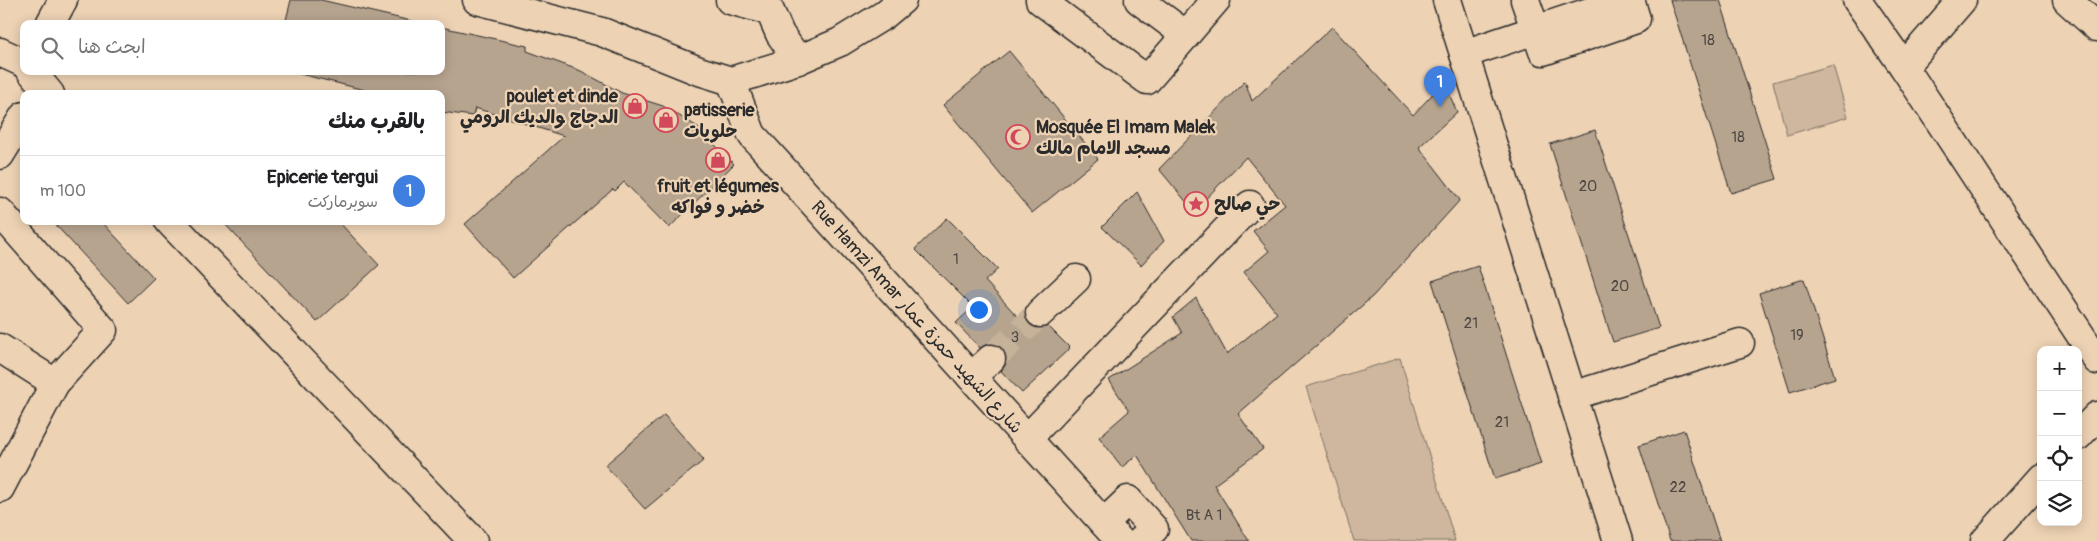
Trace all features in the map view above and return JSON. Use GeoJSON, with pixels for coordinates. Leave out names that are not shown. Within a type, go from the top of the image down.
{"type":"FeatureCollection","features":[{"type":"Feature","properties":{"kind":"street"},"geometry":{"type":"LineString","coordinates":[[52,20],[63,0]]}},
{"type":"Feature","properties":{"kind":"street"},"geometry":{"type":"LineString","coordinates":[[477,0],[602,32],[699,71],[731,81],[798,60],[840,42],[889,5]]}},
{"type":"Feature","properties":{"kind":"street"},"geometry":{"type":"LineString","coordinates":[[730,0],[770,11],[780,34],[798,60]]}},
{"type":"Feature","properties":{"kind":"street"},"geometry":{"type":"LineString","coordinates":[[1040,0],[1147,80],[1216,0]]}},
{"type":"Feature","properties":{"kind":"street"},"geometry":{"type":"LineString","coordinates":[[1138,0],[1186,35]]}},
{"type":"Feature","properties":{"kind":"street"},"geometry":{"type":"LineString","coordinates":[[1447,0],[1618,541]]}},
{"type":"Feature","properties":{"kind":"street"},"geometry":{"type":"LineString","coordinates":[[1525,0],[1543,51],[1636,19],[1630,0]]}},
{"type":"Feature","properties":{"kind":"street"},"geometry":{"type":"LineString","coordinates":[[1464,54],[1625,0]]}},
{"type":"Feature","properties":{"kind":"street"},"geometry":{"type":"LineString","coordinates":[[1857,0],[1904,67],[2097,360]]}},
{"type":"Feature","properties":{"kind":"street"},"geometry":{"type":"LineString","coordinates":[[1904,67],[1962,0]]}},
{"type":"Feature","properties":{"kind":"street"},"geometry":{"type":"LineString","coordinates":[[2067,0],[2097,27]]}},
{"type":"Feature","properties":{"kind":"street"},"geometry":{"type":"LineString","coordinates":[[0,52],[20,61]]}},
{"type":"Feature","properties":{"kind":"street","name":"Rue Hamzi Amar شارع الشهيد حمزة عمار"},"geometry":{"type":"LineString","coordinates":[[731,81],[752,134],[1112,532]]}},
{"type":"Feature","properties":{"kind":"street"},"geometry":{"type":"LineString","coordinates":[[0,155],[20,122]]}},
{"type":"Feature","properties":{"kind":"street"},"geometry":{"type":"LineString","coordinates":[[1027,439],[1250,204]]}},
{"type":"Feature","properties":{"kind":"street"},"geometry":{"type":"LineString","coordinates":[[0,212],[103,330],[55,384],[0,488]]}},
{"type":"Feature","properties":{"kind":"street"},"geometry":{"type":"LineString","coordinates":[[173,225],[473,541]]}},
{"type":"Feature","properties":{"kind":"street"},"geometry":{"type":"LineString","coordinates":[[1040,313],[1076,279]]}},
{"type":"Feature","properties":{"kind":"street"},"geometry":{"type":"LineString","coordinates":[[1572,396],[1740,343]]}},
{"type":"Feature","properties":{"kind":"street"},"geometry":{"type":"LineString","coordinates":[[0,348],[55,384]]}},
{"type":"Feature","properties":{"kind":"street"},"geometry":{"type":"LineString","coordinates":[[971,378],[991,359]]}},
{"type":"Feature","properties":{"kind":"street"},"geometry":{"type":"LineString","coordinates":[[2082,432],[2097,416]]}},
{"type":"Feature","properties":{"kind":"street"},"geometry":{"type":"LineString","coordinates":[[1985,541],[2038,481]]}},
{"type":"Feature","properties":{"kind":"street"},"geometry":{"type":"LineString","coordinates":[[1112,532],[1128,500],[1154,530],[1141,541]]}},
{"type":"Feature","properties":{"kind":"shaded area"},"geometry":{"type":"Polygon","coordinates":[[[1833,65],[1848,117],[1787,135],[1773,82],[1833,65]]]}},
{"type":"Feature","properties":{"kind":"shaded area"},"geometry":{"type":"Polygon","coordinates":[[[1400,358],[1455,541],[1354,541],[1306,387],[1400,358]]]}},
{"type":"Feature","properties":{"kind":"building"},"geometry":{"type":"Polygon","coordinates":[[[291,0],[321,0],[407,20],[286,20],[291,0]]]}},
{"type":"Feature","properties":{"kind":"building"},"geometry":{"type":"Polygon","coordinates":[[[1670,0],[1720,0],[1777,179],[1731,193],[1670,0]]]}},
{"type":"Feature","properties":{"kind":"building"},"geometry":{"type":"Polygon","coordinates":[[[1332,27],[1413,115],[1444,82],[1457,112],[1419,147],[1460,200],[1373,296],[1238,414],[1263,449],[1214,485],[1249,541],[1191,541],[1137,455],[1122,467],[1099,437],[1129,411],[1109,380],[1182,333],[1173,317],[1196,298],[1227,354],[1277,313],[1244,272],[1269,251],[1253,231],[1285,205],[1246,157],[1194,211],[1159,169],[1245,81],[1252,101],[1332,27]]]}},
{"type":"Feature","properties":{"kind":"building"},"geometry":{"type":"Polygon","coordinates":[[[445,28],[527,46],[527,51],[581,71],[622,93],[663,106],[696,126],[734,164],[669,228],[624,182],[615,191],[613,189],[513,278],[465,224],[564,136],[475,108],[473,116],[445,112],[445,90],[365,90],[304,75],[445,75],[445,28]]]}},
{"type":"Feature","properties":{"kind":"building"},"geometry":{"type":"Polygon","coordinates":[[[1009,51],[1098,159],[1032,213],[943,105],[1009,51]]]}},
{"type":"Feature","properties":{"kind":"building"},"geometry":{"type":"Polygon","coordinates":[[[1595,130],[1659,328],[1613,342],[1550,144],[1595,130]]]}},
{"type":"Feature","properties":{"kind":"building"},"geometry":{"type":"Polygon","coordinates":[[[1137,192],[1164,241],[1141,265],[1102,227],[1137,192]]]}},
{"type":"Feature","properties":{"kind":"building"},"geometry":{"type":"Polygon","coordinates":[[[947,218],[998,269],[985,281],[1027,327],[1029,324],[1036,328],[1048,326],[1070,348],[1022,393],[1001,371],[1006,364],[1006,356],[1002,348],[996,344],[988,344],[980,348],[956,323],[973,307],[915,249],[947,218]]]}},
{"type":"Feature","properties":{"kind":"building"},"geometry":{"type":"Polygon","coordinates":[[[56,225],[105,225],[154,278],[128,303],[56,225]]]}},
{"type":"Feature","properties":{"kind":"building"},"geometry":{"type":"Polygon","coordinates":[[[226,225],[342,225],[379,265],[317,322],[226,225]]]}},
{"type":"Feature","properties":{"kind":"building"},"geometry":{"type":"Polygon","coordinates":[[[1478,266],[1541,464],[1495,479],[1432,281],[1478,266]]]}},
{"type":"Feature","properties":{"kind":"building"},"geometry":{"type":"Polygon","coordinates":[[[1804,279],[1835,378],[1790,392],[1759,293],[1804,279]]]}},
{"type":"Feature","properties":{"kind":"building"},"geometry":{"type":"Polygon","coordinates":[[[664,415],[704,460],[645,509],[605,465],[664,415]]]}},
{"type":"Feature","properties":{"kind":"building"},"geometry":{"type":"Polygon","coordinates":[[[1684,430],[1720,541],[1670,541],[1639,445],[1684,430]]]}},
{"type":"Feature","properties":{"kind":"tunnel"},"geometry":{"type":"LineString","coordinates":[[991,359],[1040,313]]}},
{"type":"Feature","properties":{"kind":"place","name":"poulet et dinde الدجاج والديك الرومي"},"geometry":{"type":"Point","coordinates":[635,106]}},
{"type":"Feature","properties":{"kind":"place","name":"Epicerie tergui"},"geometry":{"type":"Point","coordinates":[1440,107]}},
{"type":"Feature","properties":{"kind":"place","name":"patisserie حلويات"},"geometry":{"type":"Point","coordinates":[666,120]}},
{"type":"Feature","properties":{"kind":"place","name":"Mosquée El Imam Malek مسجد الامام مالك"},"geometry":{"type":"Point","coordinates":[1018,137]}},
{"type":"Feature","properties":{"kind":"place","name":"fruit et légumes خضر و فواكه"},"geometry":{"type":"Point","coordinates":[718,160]}},
{"type":"Feature","properties":{"kind":"place","name":"حي صالح"},"geometry":{"type":"Point","coordinates":[1196,204]}}]}
